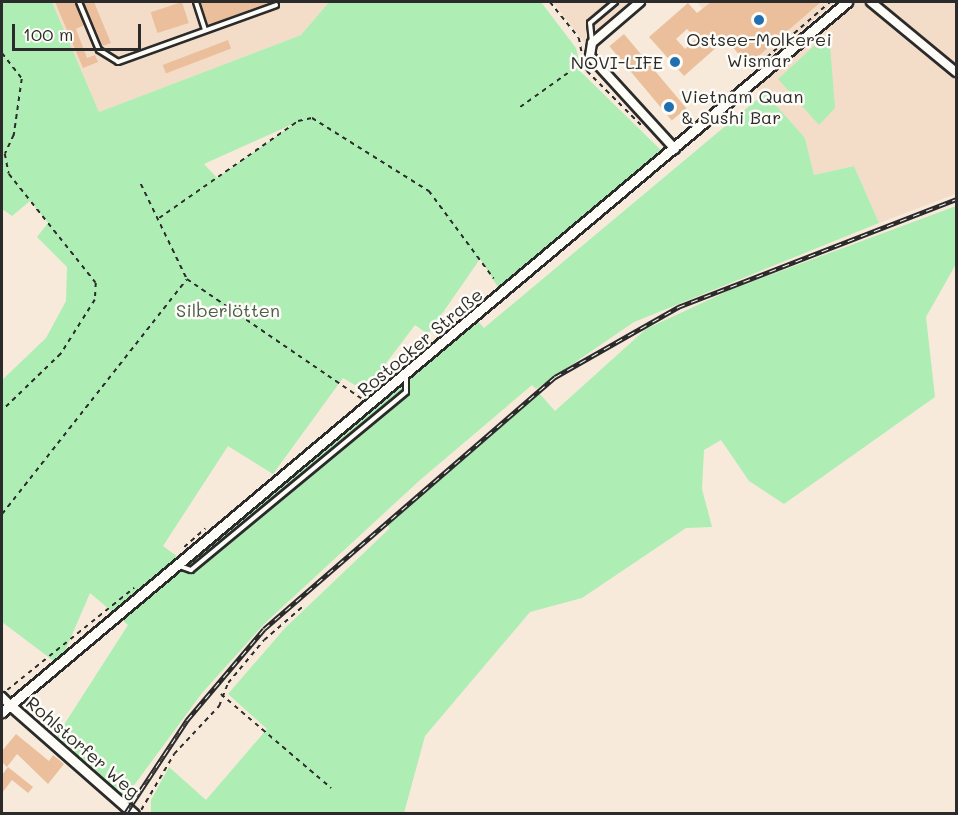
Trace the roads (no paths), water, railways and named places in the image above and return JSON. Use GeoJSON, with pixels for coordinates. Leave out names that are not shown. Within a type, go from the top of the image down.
{"type":"FeatureCollection","features":[{"type":"Feature","properties":{"kind":"street"},"geometry":{"type":"LineString","coordinates":[[640,2],[592,43],[594,63],[675,149]]}},
{"type":"Feature","properties":{"kind":"street","name":"Rostocker Straße"},"geometry":{"type":"LineString","coordinates":[[2,712],[675,149],[847,2]]}},
{"type":"Feature","properties":{"kind":"street"},"geometry":{"type":"LineString","coordinates":[[871,2],[957,72]]}},
{"type":"Feature","properties":{"kind":"street"},"geometry":{"type":"LineString","coordinates":[[2,697],[10,705]]}},
{"type":"Feature","properties":{"kind":"street","name":"Rohlstorfer Weg"},"geometry":{"type":"LineString","coordinates":[[10,705],[134,813]]}},
{"type":"Feature","properties":{"kind":"lane"},"geometry":{"type":"LineString","coordinates":[[79,2],[99,50],[118,63],[276,5]]}},
{"type":"Feature","properties":{"kind":"lane"},"geometry":{"type":"LineString","coordinates":[[196,2],[205,30]]}},
{"type":"Feature","properties":{"kind":"lane"},"geometry":{"type":"LineString","coordinates":[[592,43],[590,23],[615,2]]}},
{"type":"Feature","properties":{"kind":"lane"},"geometry":{"type":"LineString","coordinates":[[177,565],[191,570],[406,392],[406,375]]}},
{"type":"Feature","properties":{"kind":"railway"},"geometry":{"type":"LineString","coordinates":[[125,814],[187,720],[264,629],[555,377],[678,307],[956,199]]}},
{"type":"Feature","properties":{"kind":"place","name":"Ostsee-Molkerei Wismar"},"geometry":{"type":"Point","coordinates":[759,20]}},
{"type":"Feature","properties":{"kind":"place","name":"NOVI-LIFE"},"geometry":{"type":"Point","coordinates":[675,62]}},
{"type":"Feature","properties":{"kind":"place","name":"Vietnam Quan & Sushi Bar"},"geometry":{"type":"Point","coordinates":[669,107]}},
{"type":"Feature","properties":{"kind":"park label","name":"Silberlötten"},"geometry":{"type":"Point","coordinates":[228,310]}}]}
